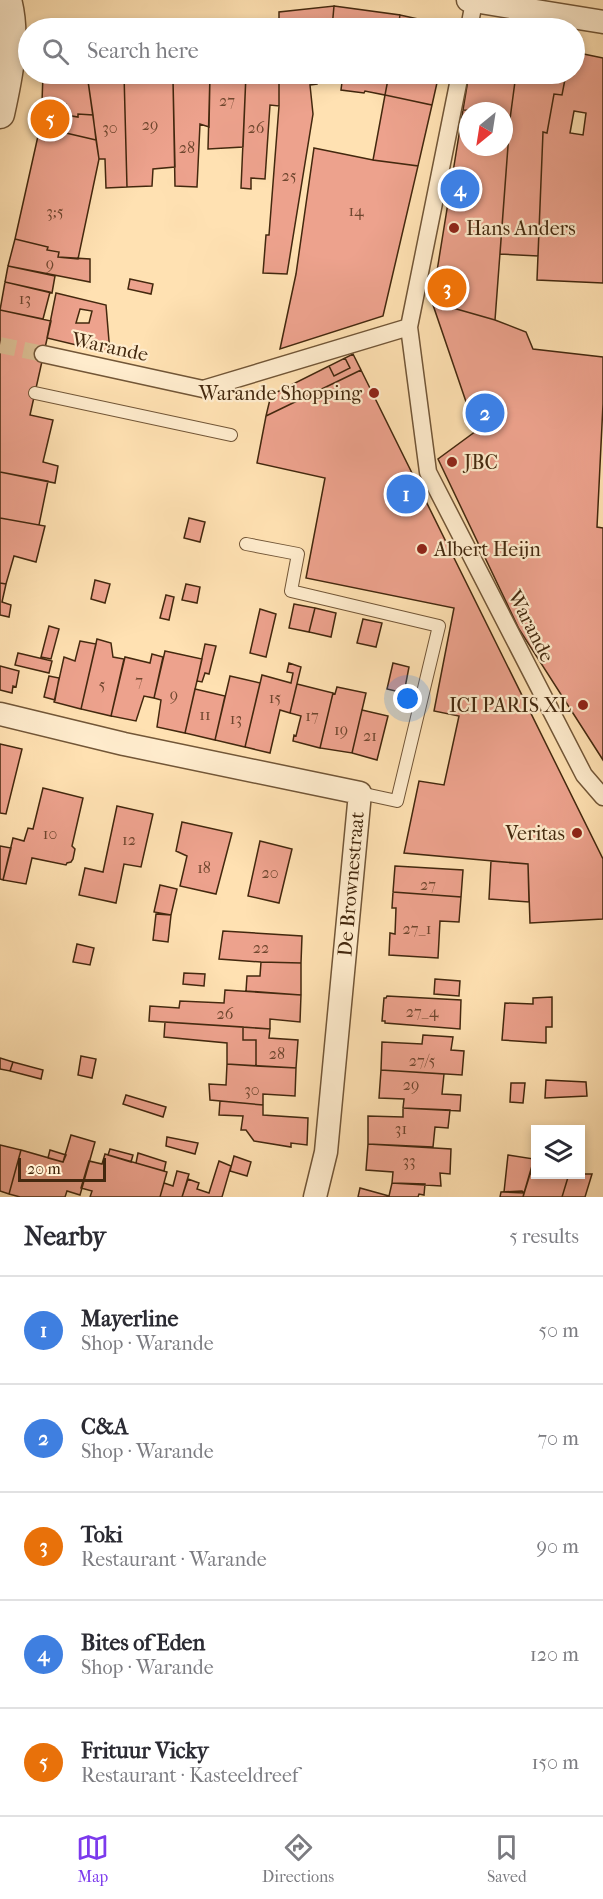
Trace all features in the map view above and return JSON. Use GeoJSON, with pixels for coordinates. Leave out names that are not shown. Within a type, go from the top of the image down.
{"type":"FeatureCollection","features":[{"type":"Feature","properties":{"kind":"street"},"geometry":{"type":"LineString","coordinates":[[470,18],[471,1],[578,18]]}},
{"type":"Feature","properties":{"kind":"street"},"geometry":{"type":"LineString","coordinates":[[0,114],[12,31],[5,3]]}},
{"type":"Feature","properties":{"kind":"street"},"geometry":{"type":"LineString","coordinates":[[585,19],[603,22]]}},
{"type":"Feature","properties":{"kind":"street","name":"Warande"},"geometry":{"type":"LineString","coordinates":[[458,84],[409,327],[428,472],[584,775],[603,797]]}},
{"type":"Feature","properties":{"kind":"street","name":"Warande"},"geometry":{"type":"LineString","coordinates":[[44,354],[203,389],[409,327]]}},
{"type":"Feature","properties":{"kind":"street","name":"De Brownestraat"},"geometry":{"type":"LineString","coordinates":[[0,714],[124,744],[360,793],[326,1152],[315,1197]]}},
{"type":"Feature","properties":{"kind":"lane"},"geometry":{"type":"LineString","coordinates":[[35,393],[231,435]]}},
{"type":"Feature","properties":{"kind":"lane"},"geometry":{"type":"LineString","coordinates":[[246,544],[298,554],[291,591],[439,626],[397,801],[360,793]]}},
{"type":"Feature","properties":{"kind":"building"},"geometry":{"type":"Polygon","coordinates":[[[334,6],[400,15],[400,18],[333,18],[334,6]]]}},
{"type":"Feature","properties":{"kind":"building"},"geometry":{"type":"Polygon","coordinates":[[[334,6],[333,18],[279,18],[279,12],[334,6]]]}},
{"type":"Feature","properties":{"kind":"building"},"geometry":{"type":"Polygon","coordinates":[[[585,54],[603,58],[603,283],[537,280],[543,132],[547,133],[554,94],[562,95],[564,84],[585,84],[585,54]],[[574,111],[570,133],[583,135],[586,113],[574,111]]]}},
{"type":"Feature","properties":{"kind":"building"},"geometry":{"type":"Polygon","coordinates":[[[43,84],[88,84],[93,115],[78,114],[78,117],[66,115],[66,104],[42,102],[43,84]]]}},
{"type":"Feature","properties":{"kind":"building"},"geometry":{"type":"Polygon","coordinates":[[[88,84],[124,84],[127,187],[106,188],[105,159],[99,159],[88,84]]]}},
{"type":"Feature","properties":{"kind":"building"},"geometry":{"type":"Polygon","coordinates":[[[124,84],[173,84],[175,167],[153,169],[152,186],[127,187],[124,84]]]}},
{"type":"Feature","properties":{"kind":"building"},"geometry":{"type":"Polygon","coordinates":[[[173,84],[210,84],[209,127],[200,124],[197,187],[175,186],[173,84]]]}},
{"type":"Feature","properties":{"kind":"building"},"geometry":{"type":"Polygon","coordinates":[[[210,84],[246,84],[243,147],[208,149],[210,84]]]}},
{"type":"Feature","properties":{"kind":"building"},"geometry":{"type":"Polygon","coordinates":[[[246,84],[279,84],[279,106],[270,105],[265,179],[251,178],[251,189],[241,188],[246,84]]]}},
{"type":"Feature","properties":{"kind":"building"},"geometry":{"type":"Polygon","coordinates":[[[279,84],[317,84],[310,85],[313,114],[287,274],[263,273],[266,235],[269,235],[279,84]]]}},
{"type":"Feature","properties":{"kind":"building"},"geometry":{"type":"Polygon","coordinates":[[[342,84],[387,84],[385,95],[341,90],[342,84]]]}},
{"type":"Feature","properties":{"kind":"building"},"geometry":{"type":"Polygon","coordinates":[[[387,84],[437,84],[432,105],[385,95],[387,84]]]}},
{"type":"Feature","properties":{"kind":"building"},"geometry":{"type":"Polygon","coordinates":[[[467,84],[515,84],[512,102],[464,102],[467,84]]]}},
{"type":"Feature","properties":{"kind":"building"},"geometry":{"type":"Polygon","coordinates":[[[515,84],[564,84],[562,95],[554,94],[547,133],[543,132],[538,256],[500,254],[507,156],[513,156],[512,102],[515,84]]]}},
{"type":"Feature","properties":{"kind":"building"},"geometry":{"type":"Polygon","coordinates":[[[385,95],[432,105],[418,166],[373,160],[385,95]]]}},
{"type":"Feature","properties":{"kind":"building"},"geometry":{"type":"Polygon","coordinates":[[[42,102],[66,104],[66,115],[78,117],[78,114],[93,115],[96,140],[40,127],[42,102]]]}},
{"type":"Feature","properties":{"kind":"building"},"geometry":{"type":"Polygon","coordinates":[[[40,127],[96,140],[99,159],[78,259],[58,257],[59,252],[47,250],[48,247],[15,239],[40,127]]]}},
{"type":"Feature","properties":{"kind":"building"},"geometry":{"type":"Polygon","coordinates":[[[459,135],[459,156],[507,156],[495,320],[432,302],[459,135]]]}},
{"type":"Feature","properties":{"kind":"building"},"geometry":{"type":"Polygon","coordinates":[[[314,148],[418,166],[383,316],[280,349],[296,274],[314,148]]]}},
{"type":"Feature","properties":{"kind":"building"},"geometry":{"type":"Polygon","coordinates":[[[15,239],[48,247],[47,250],[59,252],[58,257],[90,259],[90,282],[8,266],[15,239]]]}},
{"type":"Feature","properties":{"kind":"building"},"geometry":{"type":"Polygon","coordinates":[[[8,266],[55,276],[52,293],[5,282],[8,266]]]}},
{"type":"Feature","properties":{"kind":"building"},"geometry":{"type":"Polygon","coordinates":[[[130,279],[153,284],[151,294],[128,289],[130,279]]]}},
{"type":"Feature","properties":{"kind":"building"},"geometry":{"type":"Polygon","coordinates":[[[5,282],[50,292],[43,319],[0,310],[5,282]]]}},
{"type":"Feature","properties":{"kind":"building"},"geometry":{"type":"Polygon","coordinates":[[[56,293],[106,305],[110,353],[47,338],[56,293]],[[80,309],[76,323],[89,323],[92,311],[80,309]]]}},
{"type":"Feature","properties":{"kind":"building"},"geometry":{"type":"Polygon","coordinates":[[[432,302],[495,320],[526,332],[533,349],[603,357],[597,527],[603,528],[603,760],[519,629],[438,459],[476,431],[432,302]]]}},
{"type":"Feature","properties":{"kind":"building"},"geometry":{"type":"Polygon","coordinates":[[[0,310],[51,321],[30,415],[53,420],[43,462],[58,466],[55,483],[0,472],[0,310]]]}},
{"type":"Feature","properties":{"kind":"building"},"geometry":{"type":"Polygon","coordinates":[[[353,354],[361,370],[266,416],[271,395],[329,366],[334,376],[350,368],[345,358],[353,354]]]}},
{"type":"Feature","properties":{"kind":"building"},"geometry":{"type":"Polygon","coordinates":[[[345,358],[350,368],[334,376],[329,366],[345,358]]]}},
{"type":"Feature","properties":{"kind":"building"},"geometry":{"type":"Polygon","coordinates":[[[361,370],[603,859],[603,919],[530,923],[528,864],[404,853],[419,781],[444,785],[459,716],[434,711],[454,608],[306,578],[325,478],[257,463],[266,416],[361,370]]]}},
{"type":"Feature","properties":{"kind":"building"},"geometry":{"type":"Polygon","coordinates":[[[0,472],[48,481],[39,525],[0,518],[0,472]]]}},
{"type":"Feature","properties":{"kind":"building"},"geometry":{"type":"Polygon","coordinates":[[[0,518],[45,526],[36,562],[14,556],[6,584],[0,583],[0,518]]]}},
{"type":"Feature","properties":{"kind":"building"},"geometry":{"type":"Polygon","coordinates":[[[189,518],[205,522],[200,542],[184,538],[189,518]]]}},
{"type":"Feature","properties":{"kind":"building"},"geometry":{"type":"Polygon","coordinates":[[[95,580],[110,584],[105,603],[91,599],[95,580]]]}},
{"type":"Feature","properties":{"kind":"building"},"geometry":{"type":"Polygon","coordinates":[[[0,583],[6,584],[2,602],[11,605],[9,617],[0,615],[0,583]]]}},
{"type":"Feature","properties":{"kind":"building"},"geometry":{"type":"Polygon","coordinates":[[[186,584],[200,587],[197,603],[182,600],[186,584]]]}},
{"type":"Feature","properties":{"kind":"building"},"geometry":{"type":"Polygon","coordinates":[[[166,595],[174,597],[169,620],[160,618],[166,595]]]}},
{"type":"Feature","properties":{"kind":"building"},"geometry":{"type":"Polygon","coordinates":[[[294,604],[315,608],[309,632],[289,628],[294,604]]]}},
{"type":"Feature","properties":{"kind":"building"},"geometry":{"type":"Polygon","coordinates":[[[315,608],[336,613],[331,637],[309,632],[315,608]]]}},
{"type":"Feature","properties":{"kind":"building"},"geometry":{"type":"Polygon","coordinates":[[[260,609],[276,614],[266,657],[250,653],[260,609]]]}},
{"type":"Feature","properties":{"kind":"building"},"geometry":{"type":"Polygon","coordinates":[[[363,619],[382,623],[376,647],[357,643],[363,619]]]}},
{"type":"Feature","properties":{"kind":"building"},"geometry":{"type":"Polygon","coordinates":[[[49,626],[59,629],[51,659],[41,657],[49,626]]]}},
{"type":"Feature","properties":{"kind":"building"},"geometry":{"type":"Polygon","coordinates":[[[97,639],[111,643],[113,657],[124,659],[111,716],[81,709],[97,639]]]}},
{"type":"Feature","properties":{"kind":"building"},"geometry":{"type":"Polygon","coordinates":[[[80,641],[96,644],[81,709],[54,702],[64,657],[75,661],[80,641]]]}},
{"type":"Feature","properties":{"kind":"building"},"geometry":{"type":"Polygon","coordinates":[[[205,644],[216,646],[209,674],[205,673],[202,682],[197,681],[205,644]]]}},
{"type":"Feature","properties":{"kind":"building"},"geometry":{"type":"Polygon","coordinates":[[[165,651],[202,659],[185,733],[157,727],[161,700],[154,698],[165,651]]]}},
{"type":"Feature","properties":{"kind":"building"},"geometry":{"type":"Polygon","coordinates":[[[18,653],[52,661],[49,673],[15,665],[18,653]]]}},
{"type":"Feature","properties":{"kind":"building"},"geometry":{"type":"Polygon","coordinates":[[[152,654],[163,657],[154,698],[144,696],[136,721],[111,716],[125,657],[150,663],[152,654]]]}},
{"type":"Feature","properties":{"kind":"building"},"geometry":{"type":"Polygon","coordinates":[[[289,663],[301,667],[290,713],[280,710],[270,753],[245,747],[262,675],[291,683],[293,673],[287,672],[289,663]]]}},
{"type":"Feature","properties":{"kind":"building"},"geometry":{"type":"Polygon","coordinates":[[[393,663],[409,667],[404,693],[387,689],[393,663]]]}},
{"type":"Feature","properties":{"kind":"building"},"geometry":{"type":"Polygon","coordinates":[[[0,666],[19,671],[16,687],[13,686],[12,693],[0,690],[0,666]]]}},
{"type":"Feature","properties":{"kind":"building"},"geometry":{"type":"Polygon","coordinates":[[[49,676],[59,678],[55,700],[44,697],[49,676]]]}},
{"type":"Feature","properties":{"kind":"building"},"geometry":{"type":"Polygon","coordinates":[[[230,676],[260,683],[245,747],[215,740],[230,676]]]}},
{"type":"Feature","properties":{"kind":"building"},"geometry":{"type":"Polygon","coordinates":[[[297,684],[333,693],[320,748],[293,741],[301,716],[290,713],[297,684]]]}},
{"type":"Feature","properties":{"kind":"building"},"geometry":{"type":"Polygon","coordinates":[[[337,687],[366,693],[352,753],[320,748],[333,693],[335,694],[337,687]]]}},
{"type":"Feature","properties":{"kind":"building"},"geometry":{"type":"Polygon","coordinates":[[[195,689],[225,696],[215,740],[185,733],[195,689]]]}},
{"type":"Feature","properties":{"kind":"building"},"geometry":{"type":"Polygon","coordinates":[[[362,710],[388,716],[377,760],[352,753],[362,710]]]}},
{"type":"Feature","properties":{"kind":"building"},"geometry":{"type":"Polygon","coordinates":[[[0,744],[22,749],[6,814],[0,813],[0,744]]]}},
{"type":"Feature","properties":{"kind":"building"},"geometry":{"type":"Polygon","coordinates":[[[43,788],[83,798],[72,846],[75,849],[73,859],[66,865],[32,858],[26,884],[3,880],[13,838],[24,841],[28,828],[33,829],[43,788]]]}},
{"type":"Feature","properties":{"kind":"building"},"geometry":{"type":"Polygon","coordinates":[[[117,806],[153,814],[141,867],[124,864],[116,903],[79,895],[85,868],[103,872],[117,806]]]}},
{"type":"Feature","properties":{"kind":"building"},"geometry":{"type":"Polygon","coordinates":[[[182,822],[232,833],[216,894],[180,886],[187,856],[176,851],[182,822]]]}},
{"type":"Feature","properties":{"kind":"building"},"geometry":{"type":"Polygon","coordinates":[[[260,841],[292,849],[279,903],[248,896],[260,841]]]}},
{"type":"Feature","properties":{"kind":"building"},"geometry":{"type":"Polygon","coordinates":[[[0,846],[11,848],[3,880],[0,879],[0,846]]]}},
{"type":"Feature","properties":{"kind":"building"},"geometry":{"type":"Polygon","coordinates":[[[491,861],[528,864],[529,902],[489,899],[491,861]]]}},
{"type":"Feature","properties":{"kind":"building"},"geometry":{"type":"Polygon","coordinates":[[[395,866],[463,870],[461,897],[393,892],[395,866]]]}},
{"type":"Feature","properties":{"kind":"building"},"geometry":{"type":"Polygon","coordinates":[[[160,885],[177,889],[171,915],[154,912],[160,885]]]}},
{"type":"Feature","properties":{"kind":"building"},"geometry":{"type":"Polygon","coordinates":[[[393,892],[461,897],[459,922],[440,921],[438,958],[389,955],[390,933],[395,934],[396,908],[392,908],[393,892]]]}},
{"type":"Feature","properties":{"kind":"building"},"geometry":{"type":"Polygon","coordinates":[[[156,914],[171,915],[168,942],[153,940],[156,914]]]}},
{"type":"Feature","properties":{"kind":"building"},"geometry":{"type":"Polygon","coordinates":[[[223,931],[302,936],[301,963],[219,959],[223,931]]]}},
{"type":"Feature","properties":{"kind":"building"},"geometry":{"type":"Polygon","coordinates":[[[77,944],[94,948],[90,965],[73,962],[77,944]]]}},
{"type":"Feature","properties":{"kind":"building"},"geometry":{"type":"Polygon","coordinates":[[[261,962],[301,963],[301,995],[246,991],[247,976],[260,976],[261,962]]]}},
{"type":"Feature","properties":{"kind":"building"},"geometry":{"type":"Polygon","coordinates":[[[184,973],[205,974],[204,986],[183,984],[184,973]]]}},
{"type":"Feature","properties":{"kind":"building"},"geometry":{"type":"Polygon","coordinates":[[[435,979],[460,981],[459,996],[434,994],[435,979]]]}},
{"type":"Feature","properties":{"kind":"building"},"geometry":{"type":"Polygon","coordinates":[[[225,990],[301,995],[300,1022],[270,1019],[270,1029],[149,1021],[150,1006],[179,1008],[180,1001],[224,1003],[225,990]]]}},
{"type":"Feature","properties":{"kind":"building"},"geometry":{"type":"Polygon","coordinates":[[[387,996],[461,1000],[460,1029],[385,1023],[382,1021],[384,998],[387,996]]]}},
{"type":"Feature","properties":{"kind":"building"},"geometry":{"type":"Polygon","coordinates":[[[552,997],[552,1027],[546,1027],[546,1043],[502,1040],[505,1003],[533,1004],[533,998],[552,997]]]}},
{"type":"Feature","properties":{"kind":"building"},"geometry":{"type":"Polygon","coordinates":[[[165,1022],[243,1027],[243,1040],[256,1040],[256,1066],[227,1064],[227,1043],[164,1037],[165,1022]]]}},
{"type":"Feature","properties":{"kind":"building"},"geometry":{"type":"Polygon","coordinates":[[[243,1027],[270,1029],[269,1038],[298,1040],[296,1068],[256,1066],[256,1040],[243,1040],[243,1027]]]}},
{"type":"Feature","properties":{"kind":"building"},"geometry":{"type":"Polygon","coordinates":[[[423,1035],[453,1037],[451,1050],[464,1051],[462,1075],[381,1070],[382,1042],[422,1044],[423,1035]]]}},
{"type":"Feature","properties":{"kind":"building"},"geometry":{"type":"Polygon","coordinates":[[[81,1056],[96,1059],[92,1078],[78,1075],[81,1056]]]}},
{"type":"Feature","properties":{"kind":"building"},"geometry":{"type":"Polygon","coordinates":[[[0,1058],[13,1062],[10,1071],[0,1069],[0,1058]]]}},
{"type":"Feature","properties":{"kind":"building"},"geometry":{"type":"Polygon","coordinates":[[[13,1062],[43,1070],[41,1079],[10,1071],[13,1062]]]}},
{"type":"Feature","properties":{"kind":"building"},"geometry":{"type":"Polygon","coordinates":[[[227,1064],[296,1068],[295,1096],[263,1094],[263,1105],[210,1100],[209,1084],[226,1085],[227,1064]]]}},
{"type":"Feature","properties":{"kind":"building"},"geometry":{"type":"Polygon","coordinates":[[[381,1070],[444,1074],[442,1094],[461,1095],[460,1111],[403,1108],[404,1099],[379,1098],[381,1070]]]}},
{"type":"Feature","properties":{"kind":"building"},"geometry":{"type":"Polygon","coordinates":[[[546,1080],[586,1082],[587,1096],[545,1098],[546,1080]]]}},
{"type":"Feature","properties":{"kind":"building"},"geometry":{"type":"Polygon","coordinates":[[[511,1083],[525,1083],[523,1103],[510,1102],[511,1083]]]}},
{"type":"Feature","properties":{"kind":"building"},"geometry":{"type":"Polygon","coordinates":[[[126,1095],[166,1107],[163,1117],[123,1104],[126,1095]]]}},
{"type":"Feature","properties":{"kind":"building"},"geometry":{"type":"Polygon","coordinates":[[[220,1101],[263,1105],[263,1115],[308,1118],[307,1145],[291,1143],[291,1147],[254,1141],[246,1130],[241,1130],[243,1116],[219,1115],[220,1101]]]}},
{"type":"Feature","properties":{"kind":"building"},"geometry":{"type":"Polygon","coordinates":[[[403,1108],[450,1110],[448,1128],[435,1127],[433,1147],[368,1144],[368,1116],[403,1117],[403,1108]]]}},
{"type":"Feature","properties":{"kind":"building"},"geometry":{"type":"Polygon","coordinates":[[[71,1135],[95,1142],[80,1195],[67,1191],[65,1197],[20,1197],[9,1194],[21,1150],[63,1162],[71,1135]]]}},
{"type":"Feature","properties":{"kind":"building"},"geometry":{"type":"Polygon","coordinates":[[[167,1137],[198,1143],[195,1154],[166,1146],[167,1137]]]}},
{"type":"Feature","properties":{"kind":"building"},"geometry":{"type":"Polygon","coordinates":[[[368,1144],[451,1149],[450,1174],[440,1173],[441,1186],[392,1183],[393,1172],[366,1170],[368,1144]]]}},
{"type":"Feature","properties":{"kind":"building"},"geometry":{"type":"Polygon","coordinates":[[[0,1145],[21,1150],[9,1194],[0,1191],[0,1145]]]}},
{"type":"Feature","properties":{"kind":"building"},"geometry":{"type":"Polygon","coordinates":[[[110,1149],[133,1155],[131,1162],[108,1155],[110,1149]]]}},
{"type":"Feature","properties":{"kind":"building"},"geometry":{"type":"Polygon","coordinates":[[[50,1150],[66,1155],[63,1162],[48,1158],[50,1150]]]}},
{"type":"Feature","properties":{"kind":"building"},"geometry":{"type":"Polygon","coordinates":[[[138,1153],[166,1162],[164,1171],[136,1163],[138,1153]]]}},
{"type":"Feature","properties":{"kind":"building"},"geometry":{"type":"Polygon","coordinates":[[[105,1154],[167,1172],[160,1197],[90,1197],[92,1191],[81,1188],[89,1161],[102,1164],[105,1154]]]}},
{"type":"Feature","properties":{"kind":"building"},"geometry":{"type":"Polygon","coordinates":[[[508,1155],[531,1159],[531,1169],[524,1193],[504,1192],[508,1155]]]}},
{"type":"Feature","properties":{"kind":"building"},"geometry":{"type":"Polygon","coordinates":[[[234,1156],[251,1162],[247,1176],[230,1171],[234,1156]]]}},
{"type":"Feature","properties":{"kind":"building"},"geometry":{"type":"Polygon","coordinates":[[[219,1161],[231,1166],[222,1197],[182,1197],[188,1179],[199,1183],[197,1189],[209,1193],[219,1161]]]}},
{"type":"Feature","properties":{"kind":"building"},"geometry":{"type":"Polygon","coordinates":[[[177,1171],[189,1174],[182,1197],[160,1197],[164,1183],[173,1186],[177,1171]]]}},
{"type":"Feature","properties":{"kind":"building"},"geometry":{"type":"Polygon","coordinates":[[[530,1174],[531,1179],[567,1179],[562,1197],[523,1197],[530,1174]]]}},
{"type":"Feature","properties":{"kind":"building"},"geometry":{"type":"Polygon","coordinates":[[[585,1174],[592,1174],[585,1197],[562,1197],[567,1179],[585,1179],[585,1174]]]}},
{"type":"Feature","properties":{"kind":"building"},"geometry":{"type":"Polygon","coordinates":[[[392,1183],[425,1184],[424,1195],[419,1194],[418,1197],[358,1197],[360,1188],[389,1196],[392,1183]]]}},
{"type":"Feature","properties":{"kind":"building"},"geometry":{"type":"Polygon","coordinates":[[[522,1191],[523,1197],[500,1197],[501,1192],[522,1191]]]}},
{"type":"Feature","properties":{"kind":"tunnel"},"geometry":{"type":"LineString","coordinates":[[0,345],[43,354]]}},
{"type":"Feature","properties":{"kind":"place","name":"Frituur Vicky"},"geometry":{"type":"Point","coordinates":[50,119]}},
{"type":"Feature","properties":{"kind":"place","name":"Bites of Eden"},"geometry":{"type":"Point","coordinates":[460,189]}},
{"type":"Feature","properties":{"kind":"place","name":"Hans Anders"},"geometry":{"type":"Point","coordinates":[454,228]}},
{"type":"Feature","properties":{"kind":"place","name":"Toki"},"geometry":{"type":"Point","coordinates":[447,288]}},
{"type":"Feature","properties":{"kind":"place","name":"Warande Shopping"},"geometry":{"type":"Point","coordinates":[374,393]}},
{"type":"Feature","properties":{"kind":"place","name":"C&A"},"geometry":{"type":"Point","coordinates":[485,413]}},
{"type":"Feature","properties":{"kind":"place","name":"JBC"},"geometry":{"type":"Point","coordinates":[452,462]}},
{"type":"Feature","properties":{"kind":"place","name":"Mayerline"},"geometry":{"type":"Point","coordinates":[406,494]}},
{"type":"Feature","properties":{"kind":"place","name":"Albert Heijn"},"geometry":{"type":"Point","coordinates":[422,549]}},
{"type":"Feature","properties":{"kind":"place","name":"ICI PARIS XL"},"geometry":{"type":"Point","coordinates":[583,705]}},
{"type":"Feature","properties":{"kind":"place","name":"Veritas"},"geometry":{"type":"Point","coordinates":[577,833]}}]}
